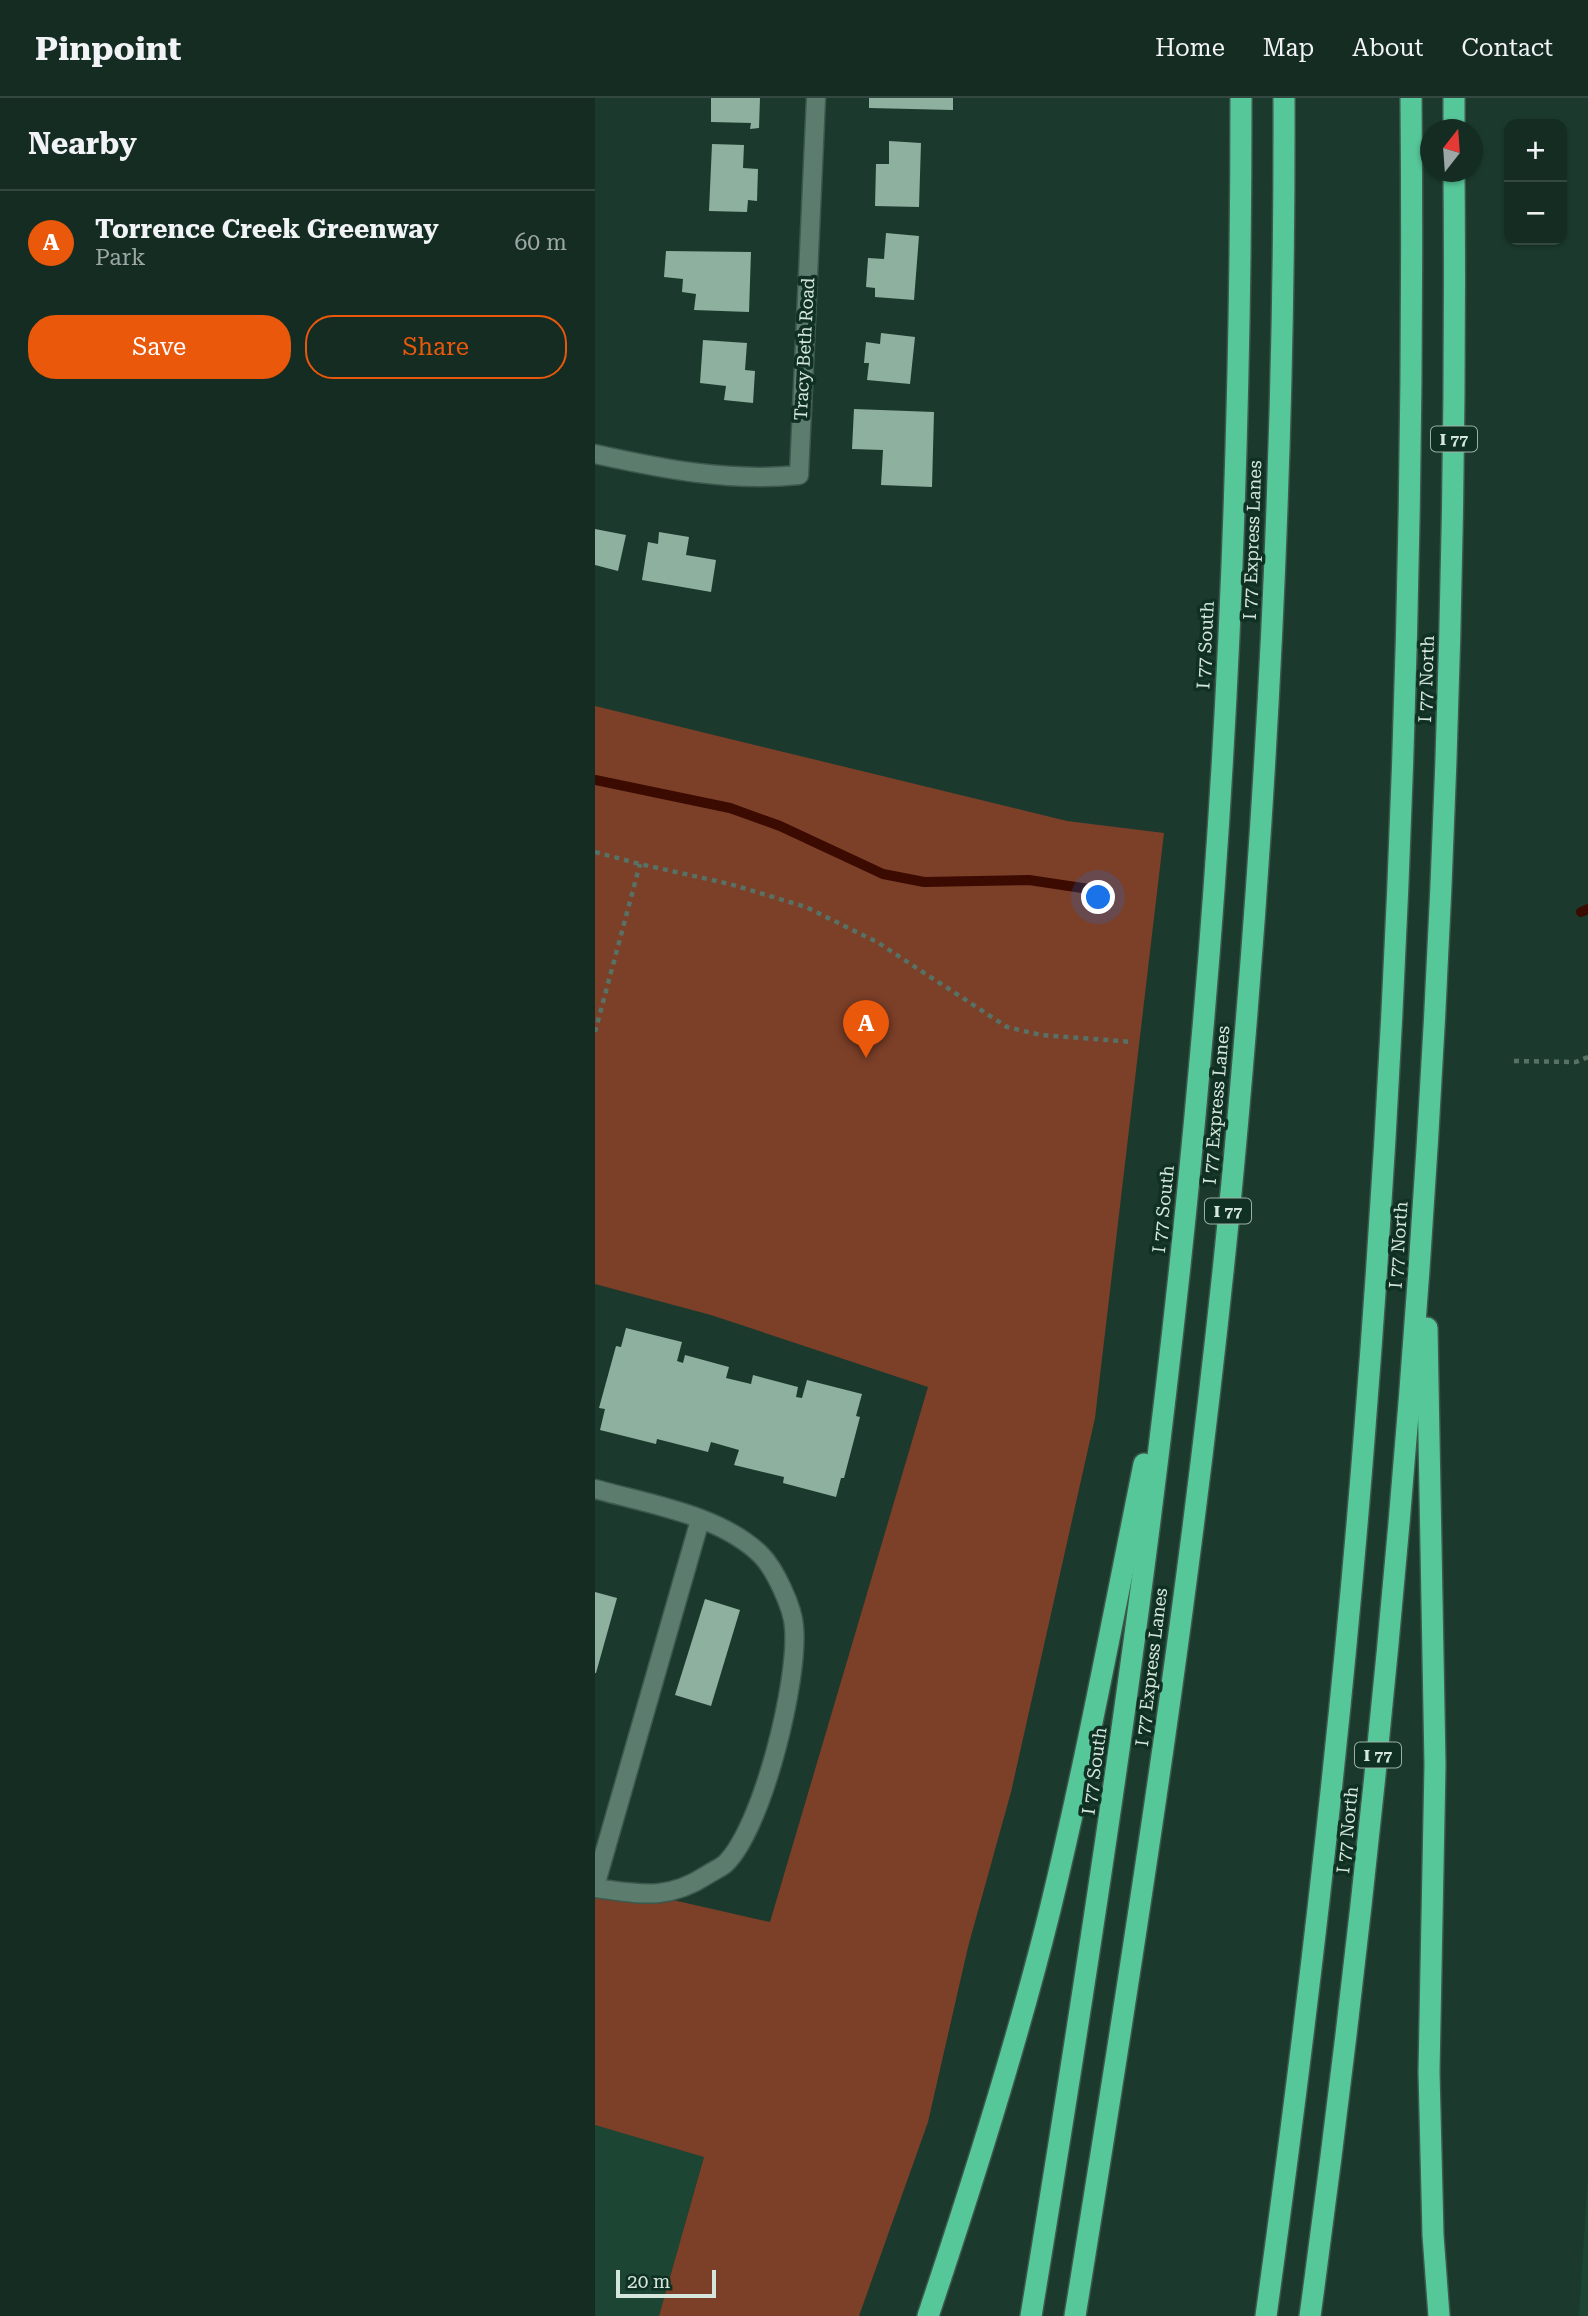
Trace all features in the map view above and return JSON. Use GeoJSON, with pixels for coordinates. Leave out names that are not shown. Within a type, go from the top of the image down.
{"type":"FeatureCollection","features":[{"type":"Feature","properties":{"kind":"highway","name":"I 77 South"},"geometry":{"type":"LineString","coordinates":[[1031,2316],[1114,1796],[1175,1314],[1199,1072],[1225,709],[1239,345],[1241,98]]}},
{"type":"Feature","properties":{"kind":"highway","name":"I 77 Express Lanes"},"geometry":{"type":"LineString","coordinates":[[1075,2316],[1160,1774],[1217,1319],[1241,1090],[1259,851],[1276,527],[1284,98]]}},
{"type":"Feature","properties":{"kind":"highway","name":"I 77"},"geometry":{"type":"LineString","coordinates":[[1266,2316],[1319,1902],[1365,1432],[1382,1202],[1405,705],[1411,449],[1411,98]]}},
{"type":"Feature","properties":{"kind":"highway"},"geometry":{"type":"LineString","coordinates":[[1454,98],[1454,119]]}},
{"type":"Feature","properties":{"kind":"highway","name":"I 77 North"},"geometry":{"type":"LineString","coordinates":[[1310,2316],[1360,1921],[1382,1717],[1408,1435],[1425,1192],[1448,707],[1454,449],[1454,182]]}},
{"type":"Feature","properties":{"kind":"highway"},"geometry":{"type":"LineString","coordinates":[[1425,1192],[1435,1765],[1429,2072],[1433,2235],[1439,2316]]}},
{"type":"Feature","properties":{"kind":"highway"},"geometry":{"type":"LineString","coordinates":[[928,2316],[1014,2048],[1050,1910],[1079,1782],[1175,1314]]}},
{"type":"Feature","properties":{"kind":"street","name":"Tracy Beth Road"},"geometry":{"type":"LineString","coordinates":[[595,454],[710,476],[767,478],[799,475],[815,98]]}},
{"type":"Feature","properties":{"kind":"street"},"geometry":{"type":"LineString","coordinates":[[595,1489],[700,1520],[735,1534],[763,1557],[781,1587],[794,1624],[795,1661],[773,1758],[749,1828],[726,1863],[689,1887],[651,1895],[595,1887],[700,1520]]}},
{"type":"Feature","properties":{"kind":"path"},"geometry":{"type":"LineString","coordinates":[[595,852],[730,884],[806,907],[877,942],[1007,1027],[1041,1035],[1133,1042]]}},
{"type":"Feature","properties":{"kind":"path"},"geometry":{"type":"LineString","coordinates":[[595,1032],[640,864]]}},
{"type":"Feature","properties":{"kind":"path"},"geometry":{"type":"LineString","coordinates":[[1514,1061],[1576,1062],[1588,1057]]}},
{"type":"Feature","properties":{"kind":"shaded area"},"geometry":{"type":"Polygon","coordinates":[[[595,706],[1067,821],[1164,833],[1095,1418],[1011,1792],[968,1947],[928,2122],[859,2316],[659,2316],[704,2157],[595,2125],[595,1888],[651,1895],[770,1922],[928,1387],[711,1315],[595,1284],[595,706]]]}},
{"type":"Feature","properties":{"kind":"shaded area"},"geometry":{"type":"Polygon","coordinates":[[[595,1888],[770,1923],[659,2316],[595,2316],[595,1888]]]}},
{"type":"Feature","properties":{"kind":"shaded area"},"geometry":{"type":"Polygon","coordinates":[[[1588,2173],[1588,2316],[1579,2316],[1588,2173]]]}},
{"type":"Feature","properties":{"kind":"building"},"geometry":{"type":"Polygon","coordinates":[[[711,98],[760,98],[759,128],[750,129],[751,123],[711,122],[711,98]]]}},
{"type":"Feature","properties":{"kind":"building"},"geometry":{"type":"Polygon","coordinates":[[[869,98],[953,98],[953,110],[869,108],[869,98]]]}},
{"type":"Feature","properties":{"kind":"building"},"geometry":{"type":"Polygon","coordinates":[[[889,141],[921,143],[919,207],[875,206],[876,164],[889,164],[889,141]]]}},
{"type":"Feature","properties":{"kind":"building"},"geometry":{"type":"Polygon","coordinates":[[[712,144],[744,145],[743,168],[758,169],[757,201],[748,200],[747,212],[709,211],[712,144]]]}},
{"type":"Feature","properties":{"kind":"building"},"geometry":{"type":"Polygon","coordinates":[[[886,233],[919,236],[914,300],[875,297],[875,288],[866,287],[868,258],[884,259],[886,233]]]}},
{"type":"Feature","properties":{"kind":"building"},"geometry":{"type":"Polygon","coordinates":[[[666,251],[751,252],[749,312],[694,310],[696,294],[682,292],[683,279],[664,277],[666,251]]]}},
{"type":"Feature","properties":{"kind":"building"},"geometry":{"type":"Polygon","coordinates":[[[881,333],[915,337],[910,384],[867,380],[869,363],[864,363],[866,342],[880,344],[881,333]]]}},
{"type":"Feature","properties":{"kind":"building"},"geometry":{"type":"Polygon","coordinates":[[[703,340],[747,343],[745,370],[755,371],[753,403],[724,400],[726,386],[700,383],[703,340]]]}},
{"type":"Feature","properties":{"kind":"building"},"geometry":{"type":"Polygon","coordinates":[[[854,409],[934,412],[932,487],[881,485],[883,450],[852,449],[854,409]]]}},
{"type":"Feature","properties":{"kind":"building"},"geometry":{"type":"Polygon","coordinates":[[[595,529],[626,535],[618,571],[595,565],[595,529]]]}},
{"type":"Feature","properties":{"kind":"building"},"geometry":{"type":"Polygon","coordinates":[[[659,532],[689,537],[686,555],[716,560],[711,592],[642,580],[648,542],[658,544],[659,532]]]}},
{"type":"Feature","properties":{"kind":"building"},"geometry":{"type":"Polygon","coordinates":[[[626,1328],[682,1342],[677,1361],[683,1363],[685,1355],[729,1367],[726,1378],[751,1384],[753,1375],[798,1387],[796,1397],[802,1398],[807,1380],[862,1394],[856,1416],[860,1417],[844,1478],[841,1478],[836,1497],[783,1483],[784,1477],[734,1465],[739,1450],[711,1442],[708,1452],[657,1439],[656,1444],[600,1430],[605,1409],[599,1408],[616,1346],[621,1347],[626,1328]]]}},
{"type":"Feature","properties":{"kind":"building"},"geometry":{"type":"Polygon","coordinates":[[[595,1592],[617,1598],[596,1673],[595,1673],[595,1592]]]}},
{"type":"Feature","properties":{"kind":"building"},"geometry":{"type":"Polygon","coordinates":[[[705,1599],[740,1610],[711,1706],[675,1695],[705,1599]]]}},
{"type":"Feature","properties":{"kind":"waterway"},"geometry":{"type":"LineString","coordinates":[[595,780],[730,808],[780,826],[883,874],[924,882],[1029,880],[1089,889]]}},
{"type":"Feature","properties":{"kind":"waterway"},"geometry":{"type":"LineString","coordinates":[[1581,912],[1588,909]]}},
{"type":"Feature","properties":{"kind":"place","name":"Torrence Creek Greenway"},"geometry":{"type":"Point","coordinates":[866,1058]}}]}
